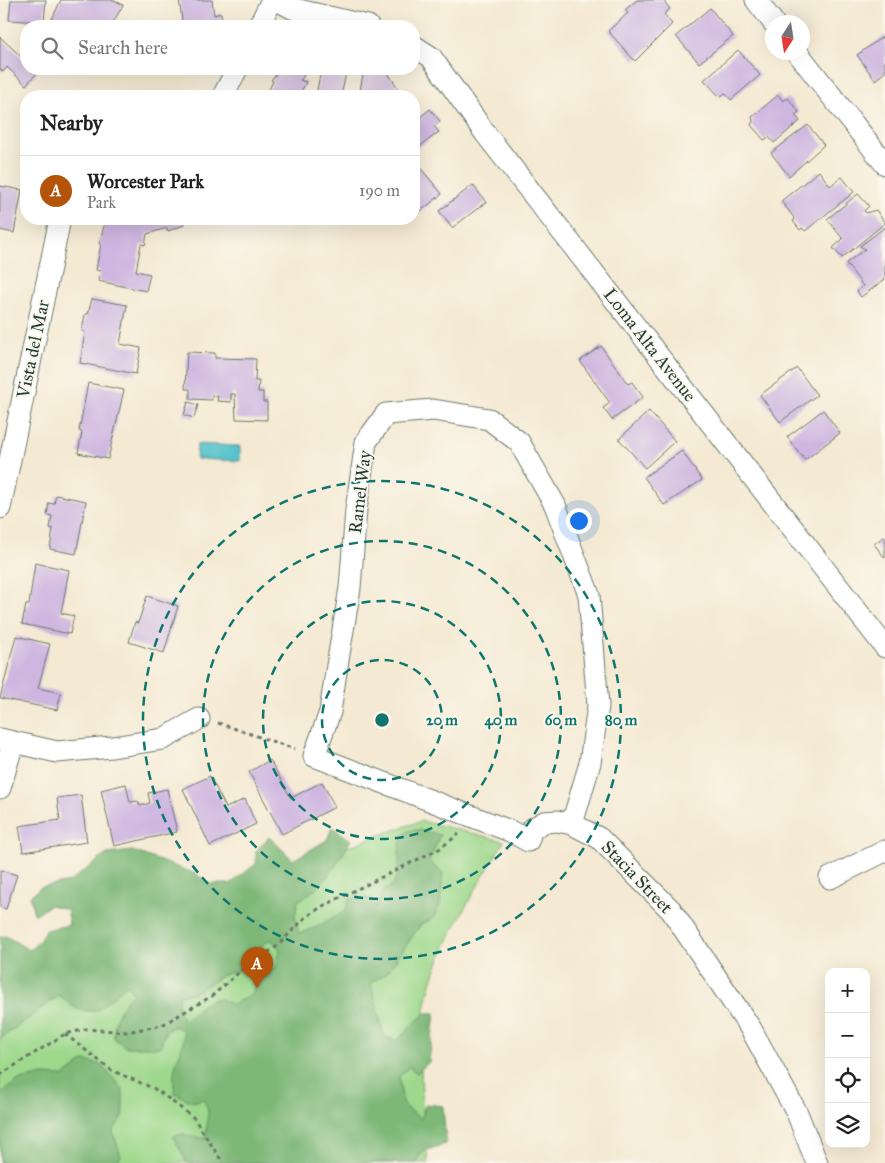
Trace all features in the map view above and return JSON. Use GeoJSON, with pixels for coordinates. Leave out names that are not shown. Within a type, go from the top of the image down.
{"type":"FeatureCollection","features":[{"type":"Feature","properties":{"kind":"street"},"geometry":{"type":"LineString","coordinates":[[262,20],[272,0]]}},
{"type":"Feature","properties":{"kind":"street"},"geometry":{"type":"LineString","coordinates":[[277,0],[294,9],[342,20]]}},
{"type":"Feature","properties":{"kind":"street"},"geometry":{"type":"LineString","coordinates":[[756,0],[768,15]]}},
{"type":"Feature","properties":{"kind":"street","name":"Loma Alta Avenue"},"geometry":{"type":"LineString","coordinates":[[420,50],[431,57],[491,141],[885,647]]}},
{"type":"Feature","properties":{"kind":"street"},"geometry":{"type":"LineString","coordinates":[[803,60],[885,164]]}},
{"type":"Feature","properties":{"kind":"street"},"geometry":{"type":"LineString","coordinates":[[226,90],[234,75]]}},
{"type":"Feature","properties":{"kind":"street","name":"Vista del Mar"},"geometry":{"type":"LineString","coordinates":[[0,508],[59,225]]}},
{"type":"Feature","properties":{"kind":"street","name":"Ramel Way"},"geometry":{"type":"LineString","coordinates":[[314,756],[330,712],[350,588],[356,510],[366,442],[386,414],[433,410],[489,419],[519,442],[555,505],[589,595],[598,706],[590,763],[572,824]]}},
{"type":"Feature","properties":{"kind":"street"},"geometry":{"type":"LineString","coordinates":[[0,788],[6,741],[57,752],[112,748],[163,740],[199,719]]}},
{"type":"Feature","properties":{"kind":"street","name":"Stacia Street"},"geometry":{"type":"LineString","coordinates":[[314,756],[476,818],[528,841],[532,829],[544,822],[572,824],[599,838],[671,910],[751,1029],[797,1113],[817,1163]]}},
{"type":"Feature","properties":{"kind":"street"},"geometry":{"type":"LineString","coordinates":[[830,878],[885,851]]}},
{"type":"Feature","properties":{"kind":"path"},"geometry":{"type":"LineString","coordinates":[[199,719],[231,726],[314,756]]}},
{"type":"Feature","properties":{"kind":"path"},"geometry":{"type":"LineString","coordinates":[[0,1075],[65,1034],[86,1029],[127,1032],[162,1025],[212,996],[252,962],[274,950],[306,917],[322,906],[439,850],[476,818]]}},
{"type":"Feature","properties":{"kind":"path"},"geometry":{"type":"LineString","coordinates":[[65,1034],[111,1070],[157,1090],[194,1118],[223,1163]]}},
{"type":"Feature","properties":{"kind":"green space"},"geometry":{"type":"Polygon","coordinates":[[[422,821],[504,841],[447,942],[433,977],[427,999],[421,1045],[421,1069],[428,1163],[0,1163],[0,1039],[5,1034],[60,995],[63,999],[194,924],[282,877],[374,837],[422,821]]]}},
{"type":"Feature","properties":{"kind":"green space"},"geometry":{"type":"Polygon","coordinates":[[[332,827],[351,840],[323,882],[298,901],[295,916],[299,933],[345,911],[350,899],[363,897],[371,899],[376,908],[383,891],[393,884],[398,873],[402,838],[407,832],[420,830],[440,835],[429,862],[443,873],[440,905],[433,919],[421,924],[387,973],[371,983],[384,1036],[396,1041],[425,1013],[435,1013],[429,1062],[417,1073],[409,1067],[399,1077],[403,1105],[421,1119],[426,1104],[443,1106],[446,1144],[426,1150],[417,1159],[417,1163],[187,1163],[173,1136],[183,1134],[206,1139],[208,1111],[204,1099],[192,1102],[175,1093],[174,1073],[183,1044],[183,1030],[175,1026],[166,1031],[160,1047],[125,1047],[114,1038],[114,1031],[118,1014],[124,1003],[133,993],[127,985],[96,1011],[75,1008],[60,995],[0,1039],[0,937],[6,936],[29,950],[39,942],[45,930],[69,925],[68,910],[51,905],[34,915],[30,896],[41,887],[69,882],[107,854],[133,851],[196,874],[210,884],[230,884],[256,864],[256,851],[269,837],[293,860],[327,840],[332,827]],[[271,939],[261,948],[261,962],[257,965],[249,969],[229,973],[194,992],[180,995],[177,1009],[184,1020],[200,1006],[214,999],[220,998],[232,1005],[253,993],[256,972],[262,969],[276,969],[280,950],[271,939]]]}},
{"type":"Feature","properties":{"kind":"green space"},"geometry":{"type":"Polygon","coordinates":[[[84,1061],[100,1064],[123,1089],[123,1115],[113,1132],[121,1156],[116,1163],[0,1163],[0,1094],[17,1081],[43,1075],[64,1076],[84,1061]]]}},
{"type":"Feature","properties":{"kind":"water"},"geometry":{"type":"Polygon","coordinates":[[[197,444],[240,446],[240,461],[196,459],[197,444]]]}},
{"type":"Feature","properties":{"kind":"building"},"geometry":{"type":"Polygon","coordinates":[[[11,0],[46,0],[44,20],[9,20],[11,0]]]}},
{"type":"Feature","properties":{"kind":"building"},"geometry":{"type":"Polygon","coordinates":[[[61,0],[114,0],[123,5],[114,20],[51,20],[61,0]]]}},
{"type":"Feature","properties":{"kind":"building"},"geometry":{"type":"Polygon","coordinates":[[[179,0],[212,0],[214,15],[221,13],[222,20],[182,20],[179,0]]]}},
{"type":"Feature","properties":{"kind":"building"},"geometry":{"type":"Polygon","coordinates":[[[637,0],[663,0],[670,9],[664,14],[672,24],[635,61],[608,31],[628,13],[625,10],[637,0]]]}},
{"type":"Feature","properties":{"kind":"building"},"geometry":{"type":"Polygon","coordinates":[[[710,8],[733,36],[699,63],[676,36],[710,8]]]}},
{"type":"Feature","properties":{"kind":"building"},"geometry":{"type":"Polygon","coordinates":[[[885,35],[885,72],[875,80],[857,55],[885,35]]]}},
{"type":"Feature","properties":{"kind":"building"},"geometry":{"type":"Polygon","coordinates":[[[0,37],[20,55],[20,75],[35,75],[26,85],[7,67],[3,72],[0,69],[0,37]]]}},
{"type":"Feature","properties":{"kind":"building"},"geometry":{"type":"Polygon","coordinates":[[[738,50],[760,75],[731,100],[725,93],[720,97],[704,80],[738,50]]]}},
{"type":"Feature","properties":{"kind":"building"},"geometry":{"type":"Polygon","coordinates":[[[275,75],[303,75],[304,76],[300,80],[306,82],[302,90],[269,90],[273,81],[271,80],[275,75]]]}},
{"type":"Feature","properties":{"kind":"building"},"geometry":{"type":"Polygon","coordinates":[[[320,75],[346,75],[342,90],[317,90],[320,75]]]}},
{"type":"Feature","properties":{"kind":"building"},"geometry":{"type":"Polygon","coordinates":[[[363,75],[389,75],[399,90],[360,90],[363,75]]]}},
{"type":"Feature","properties":{"kind":"building"},"geometry":{"type":"Polygon","coordinates":[[[778,95],[783,101],[788,98],[799,112],[795,115],[800,121],[774,143],[769,137],[764,140],[751,125],[752,117],[778,95]]]}},
{"type":"Feature","properties":{"kind":"building"},"geometry":{"type":"Polygon","coordinates":[[[430,109],[440,121],[434,126],[439,132],[420,146],[420,117],[430,109]]]}},
{"type":"Feature","properties":{"kind":"building"},"geometry":{"type":"Polygon","coordinates":[[[808,125],[824,145],[789,176],[771,153],[808,125]]]}},
{"type":"Feature","properties":{"kind":"building"},"geometry":{"type":"Polygon","coordinates":[[[420,167],[442,194],[420,212],[420,167]]]}},
{"type":"Feature","properties":{"kind":"building"},"geometry":{"type":"Polygon","coordinates":[[[819,171],[830,186],[842,177],[854,192],[805,231],[802,228],[800,230],[793,221],[795,219],[781,201],[819,171]]]}},
{"type":"Feature","properties":{"kind":"building"},"geometry":{"type":"Polygon","coordinates":[[[473,185],[486,202],[452,228],[439,211],[473,185]]]}},
{"type":"Feature","properties":{"kind":"building"},"geometry":{"type":"Polygon","coordinates":[[[0,186],[20,190],[20,201],[14,233],[0,230],[0,186]]]}},
{"type":"Feature","properties":{"kind":"building"},"geometry":{"type":"Polygon","coordinates":[[[858,194],[869,206],[864,211],[866,213],[876,210],[885,223],[842,258],[833,248],[843,239],[827,219],[858,194]]]}},
{"type":"Feature","properties":{"kind":"building"},"geometry":{"type":"Polygon","coordinates":[[[104,225],[184,225],[168,231],[167,228],[147,234],[145,245],[141,244],[136,271],[150,274],[146,291],[98,281],[100,271],[96,270],[101,244],[99,244],[104,225]]]}},
{"type":"Feature","properties":{"kind":"building"},"geometry":{"type":"Polygon","coordinates":[[[885,227],[885,279],[861,297],[857,291],[863,286],[846,263],[865,249],[860,246],[885,227]]]}},
{"type":"Feature","properties":{"kind":"building"},"geometry":{"type":"Polygon","coordinates":[[[92,299],[127,305],[120,344],[141,348],[136,374],[80,363],[85,332],[82,331],[85,314],[88,314],[92,299]]]}},
{"type":"Feature","properties":{"kind":"building"},"geometry":{"type":"Polygon","coordinates":[[[601,346],[628,384],[632,382],[643,397],[612,420],[603,408],[610,403],[580,361],[601,346]]]}},
{"type":"Feature","properties":{"kind":"building"},"geometry":{"type":"Polygon","coordinates":[[[187,352],[215,353],[215,358],[256,359],[255,381],[259,381],[258,392],[263,392],[263,402],[267,402],[267,420],[236,419],[235,394],[231,394],[231,402],[217,401],[218,396],[212,396],[212,400],[190,399],[190,389],[185,389],[187,352]]]}},
{"type":"Feature","properties":{"kind":"building"},"geometry":{"type":"Polygon","coordinates":[[[797,368],[817,395],[780,422],[760,395],[797,368]]]}},
{"type":"Feature","properties":{"kind":"building"},"geometry":{"type":"Polygon","coordinates":[[[88,383],[124,390],[108,459],[78,453],[82,432],[79,431],[88,383]]]}},
{"type":"Feature","properties":{"kind":"building"},"geometry":{"type":"Polygon","coordinates":[[[188,402],[198,405],[194,418],[184,415],[188,402]]]}},
{"type":"Feature","properties":{"kind":"building"},"geometry":{"type":"Polygon","coordinates":[[[823,410],[840,433],[805,460],[787,437],[823,410]]]}},
{"type":"Feature","properties":{"kind":"building"},"geometry":{"type":"Polygon","coordinates":[[[649,411],[675,441],[645,468],[619,439],[649,411]]]}},
{"type":"Feature","properties":{"kind":"building"},"geometry":{"type":"Polygon","coordinates":[[[682,451],[702,480],[664,505],[644,477],[682,451]]]}},
{"type":"Feature","properties":{"kind":"building"},"geometry":{"type":"Polygon","coordinates":[[[56,495],[86,501],[76,554],[50,549],[53,529],[50,528],[52,516],[47,515],[49,503],[54,504],[56,495]]]}},
{"type":"Feature","properties":{"kind":"building"},"geometry":{"type":"Polygon","coordinates":[[[885,536],[885,558],[874,544],[885,536]]]}},
{"type":"Feature","properties":{"kind":"building"},"geometry":{"type":"Polygon","coordinates":[[[35,563],[69,570],[61,613],[74,616],[70,634],[22,624],[26,605],[29,605],[35,563]]]}},
{"type":"Feature","properties":{"kind":"building"},"geometry":{"type":"Polygon","coordinates":[[[147,596],[178,606],[164,653],[129,642],[135,622],[138,623],[147,596]]]}},
{"type":"Feature","properties":{"kind":"building"},"geometry":{"type":"Polygon","coordinates":[[[16,636],[50,644],[38,688],[61,693],[57,710],[0,698],[16,636]]]}},
{"type":"Feature","properties":{"kind":"building"},"geometry":{"type":"Polygon","coordinates":[[[270,760],[291,798],[322,782],[335,807],[282,834],[249,772],[270,760]]]}},
{"type":"Feature","properties":{"kind":"building"},"geometry":{"type":"Polygon","coordinates":[[[210,776],[226,808],[245,799],[256,824],[210,846],[183,789],[210,776]]]}},
{"type":"Feature","properties":{"kind":"building"},"geometry":{"type":"Polygon","coordinates":[[[126,784],[130,802],[138,801],[140,806],[150,803],[148,793],[167,789],[177,832],[114,846],[101,790],[126,784]]]}},
{"type":"Feature","properties":{"kind":"building"},"geometry":{"type":"Polygon","coordinates":[[[81,795],[87,842],[23,852],[19,826],[60,820],[57,798],[81,795]]]}},
{"type":"Feature","properties":{"kind":"building"},"geometry":{"type":"Polygon","coordinates":[[[0,870],[17,875],[6,909],[0,907],[0,870]]]}},
{"type":"Feature","properties":{"kind":"place","name":"Worcester Park"},"geometry":{"type":"Point","coordinates":[257,988]}}]}
